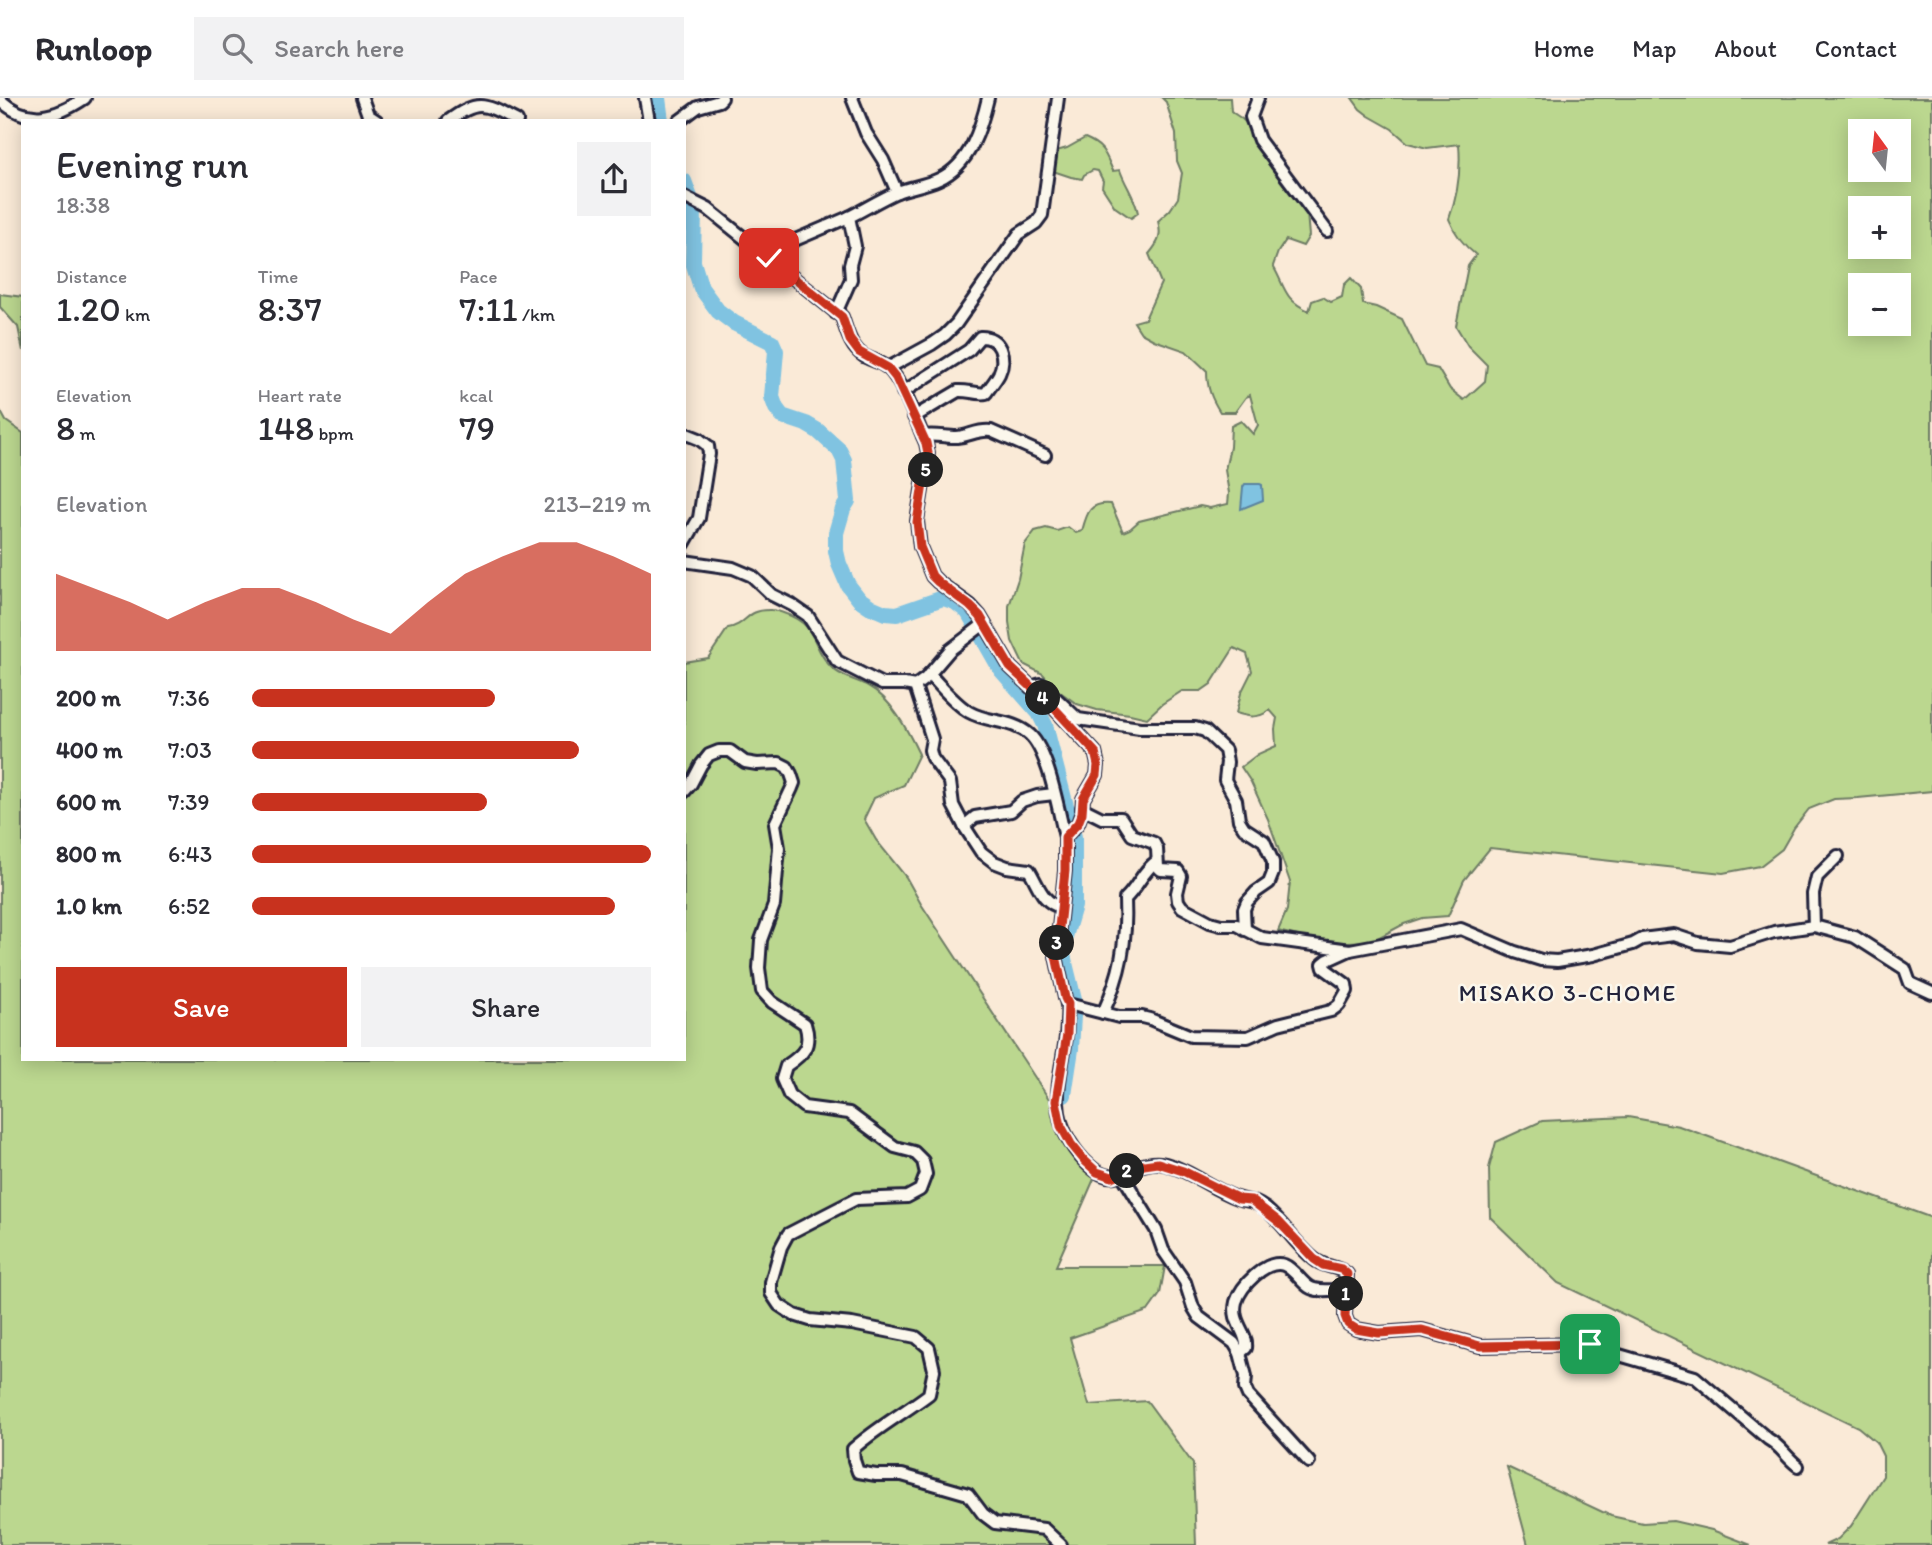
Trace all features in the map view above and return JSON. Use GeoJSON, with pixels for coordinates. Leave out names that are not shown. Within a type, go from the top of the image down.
{"type":"FeatureCollection","features":[{"type":"Feature","properties":{"kind":"street"},"geometry":{"type":"LineString","coordinates":[[0,100],[9,108],[33,117],[43,117],[85,98]]}},
{"type":"Feature","properties":{"kind":"street"},"geometry":{"type":"LineString","coordinates":[[362,98],[368,115],[374,119]]}},
{"type":"Feature","properties":{"kind":"street"},"geometry":{"type":"LineString","coordinates":[[645,98],[649,119]]}},
{"type":"Feature","properties":{"kind":"street"},"geometry":{"type":"LineString","coordinates":[[682,119],[698,107],[722,98]]}},
{"type":"Feature","properties":{"kind":"street"},"geometry":{"type":"LineString","coordinates":[[852,98],[866,133],[886,164],[897,192]]}},
{"type":"Feature","properties":{"kind":"street"},"geometry":{"type":"LineString","coordinates":[[769,258],[781,246],[849,217],[897,192],[939,179],[966,156],[983,119],[988,98]]}},
{"type":"Feature","properties":{"kind":"street"},"geometry":{"type":"LineString","coordinates":[[888,368],[946,335],[1019,234],[1039,220],[1042,215],[1058,98]]}},
{"type":"Feature","properties":{"kind":"street"},"geometry":{"type":"LineString","coordinates":[[1258,98],[1251,117],[1259,140],[1327,231]]}},
{"type":"Feature","properties":{"kind":"street"},"geometry":{"type":"LineString","coordinates":[[451,119],[478,104],[489,106],[513,119]]}},
{"type":"Feature","properties":{"kind":"street"},"geometry":{"type":"LineString","coordinates":[[686,198],[708,209],[842,317],[850,340],[859,352],[888,368],[896,378],[928,453],[917,522],[920,547],[932,576],[970,606],[980,627],[1010,667],[1056,710],[1095,752],[1097,775],[1085,792],[1082,808],[1071,830],[1060,907],[1056,956],[1065,998],[1072,1005],[1119,1017],[1150,1019],[1192,1036],[1248,1037],[1278,1024],[1331,1011],[1339,1005],[1347,991],[1346,984],[1324,968],[1323,964],[1328,960],[1350,950],[1461,929],[1515,952],[1541,960],[1557,961],[1593,955],[1642,939],[1674,935],[1698,943],[1730,946],[1774,932],[1814,926],[1855,937],[1905,969],[1910,982],[1932,993]]}},
{"type":"Feature","properties":{"kind":"street"},"geometry":{"type":"LineString","coordinates":[[836,313],[852,279],[850,265],[855,246],[849,217]]}},
{"type":"Feature","properties":{"kind":"street"},"geometry":{"type":"LineString","coordinates":[[903,392],[969,350],[980,337],[985,336],[999,343],[1002,350],[1000,372],[986,393],[958,391],[914,417]]}},
{"type":"Feature","properties":{"kind":"street"},"geometry":{"type":"LineString","coordinates":[[923,436],[956,437],[991,430],[1045,455]]}},
{"type":"Feature","properties":{"kind":"street"},"geometry":{"type":"LineString","coordinates":[[686,434],[708,446],[709,454],[699,518],[686,541]]}},
{"type":"Feature","properties":{"kind":"street"},"geometry":{"type":"LineString","coordinates":[[686,561],[733,568],[752,576],[772,595],[808,616],[837,661],[882,684],[915,686]]}},
{"type":"Feature","properties":{"kind":"street"},"geometry":{"type":"LineString","coordinates":[[915,686],[950,650],[980,627]]}},
{"type":"Feature","properties":{"kind":"street"},"geometry":{"type":"LineString","coordinates":[[929,674],[970,712],[1018,726],[1031,736],[1046,762],[1054,794],[1071,830]]}},
{"type":"Feature","properties":{"kind":"street"},"geometry":{"type":"LineString","coordinates":[[1030,687],[1041,684],[1078,719],[1140,728],[1195,728],[1205,731],[1225,750],[1225,780],[1236,800],[1239,820],[1244,828],[1264,841],[1273,862],[1269,883],[1255,892],[1244,909],[1245,930]]}},
{"type":"Feature","properties":{"kind":"street"},"geometry":{"type":"LineString","coordinates":[[915,686],[932,739],[932,758],[950,782],[953,805],[981,852],[994,862],[1007,867],[1029,870],[1036,887],[1052,905],[1060,907]]}},
{"type":"Feature","properties":{"kind":"street"},"geometry":{"type":"LineString","coordinates":[[686,790],[705,759],[719,751],[730,751],[745,762],[779,764],[789,770],[793,778],[792,788],[775,824],[779,848],[774,905],[761,940],[759,968],[762,991],[772,1002],[805,1024],[809,1037],[802,1056],[786,1066],[782,1079],[789,1095],[804,1107],[849,1113],[895,1146],[914,1152],[923,1161],[926,1174],[920,1190],[906,1197],[856,1199],[788,1234],[781,1247],[771,1282],[771,1293],[779,1306],[794,1315],[810,1320],[852,1324],[916,1336],[929,1348],[934,1370],[929,1394],[867,1436],[853,1449],[853,1460],[858,1472],[902,1475],[968,1494],[983,1514],[995,1523],[1044,1529],[1061,1545]]}},
{"type":"Feature","properties":{"kind":"street"},"geometry":{"type":"LineString","coordinates":[[964,826],[975,817],[1011,811],[1023,801],[1054,794]]}},
{"type":"Feature","properties":{"kind":"street"},"geometry":{"type":"LineString","coordinates":[[1082,808],[1102,818],[1121,818],[1132,835],[1154,843],[1161,870],[1178,872],[1181,876],[1178,901],[1210,922],[1237,925],[1262,938],[1350,950]]}},
{"type":"Feature","properties":{"kind":"street"},"geometry":{"type":"LineString","coordinates":[[1814,926],[1813,894],[1816,877],[1838,856]]}},
{"type":"Feature","properties":{"kind":"street"},"geometry":{"type":"LineString","coordinates":[[1103,1013],[1115,989],[1123,957],[1125,899],[1134,891],[1149,866],[1157,861]]}},
{"type":"Feature","properties":{"kind":"street"},"geometry":{"type":"LineString","coordinates":[[1072,1005],[1056,1101],[1061,1126],[1071,1144],[1097,1172],[1112,1177],[1144,1165],[1158,1163],[1183,1171],[1239,1199],[1251,1200],[1278,1221],[1314,1259],[1347,1274],[1345,1316],[1348,1324],[1356,1329],[1379,1333],[1422,1330],[1480,1346],[1590,1344],[1595,1348],[1695,1377],[1768,1439],[1780,1445],[1790,1460],[1798,1466]]}},
{"type":"Feature","properties":{"kind":"street"},"geometry":{"type":"LineString","coordinates":[[1121,1173],[1156,1230],[1163,1250],[1185,1282],[1199,1317],[1234,1343],[1240,1353],[1248,1395],[1309,1462]]}},
{"type":"Feature","properties":{"kind":"street"},"geometry":{"type":"LineString","coordinates":[[1240,1353],[1246,1348],[1247,1341],[1235,1320],[1237,1302],[1245,1286],[1264,1268],[1276,1264],[1286,1266],[1309,1287],[1318,1290],[1346,1289]]}},
{"type":"Feature","properties":{"kind":"green space"},"geometry":{"type":"Polygon","coordinates":[[[1162,98],[1230,98],[1231,111],[1245,122],[1251,140],[1307,213],[1309,236],[1303,246],[1286,240],[1273,266],[1286,292],[1294,302],[1309,311],[1312,301],[1323,297],[1331,302],[1342,297],[1344,285],[1351,278],[1361,289],[1363,304],[1402,319],[1425,366],[1438,369],[1450,389],[1464,400],[1485,381],[1487,365],[1468,346],[1456,326],[1468,266],[1476,255],[1460,239],[1449,219],[1458,182],[1459,144],[1427,148],[1408,143],[1392,129],[1360,109],[1352,98],[1932,98],[1932,791],[1834,799],[1809,809],[1782,849],[1760,866],[1723,873],[1490,848],[1464,880],[1448,916],[1422,918],[1372,941],[1325,943],[1278,931],[1287,910],[1290,882],[1268,819],[1241,767],[1258,754],[1276,746],[1277,718],[1270,710],[1253,716],[1236,713],[1241,693],[1252,671],[1247,654],[1234,648],[1211,684],[1201,691],[1182,691],[1147,718],[1077,704],[1056,689],[1043,674],[1023,664],[1012,641],[1009,622],[1009,606],[1025,544],[1035,531],[1046,528],[1057,531],[1068,527],[1076,533],[1082,531],[1090,510],[1104,504],[1111,504],[1123,532],[1139,521],[1200,506],[1210,508],[1228,504],[1225,470],[1231,426],[1241,421],[1253,434],[1258,425],[1250,395],[1235,412],[1220,412],[1210,392],[1207,371],[1186,351],[1141,333],[1134,322],[1145,319],[1161,283],[1149,254],[1159,239],[1158,221],[1178,198],[1182,173],[1177,161],[1176,134],[1166,102],[1162,98]]]}},
{"type":"Feature","properties":{"kind":"green space"},"geometry":{"type":"Polygon","coordinates":[[[1085,138],[1103,151],[1113,171],[1120,170],[1138,213],[1131,218],[1115,207],[1102,187],[1103,181],[1098,171],[1093,170],[1082,179],[1053,171],[1053,152],[1085,138]]]}},
{"type":"Feature","properties":{"kind":"green space"},"geometry":{"type":"Polygon","coordinates":[[[0,294],[21,297],[21,341],[18,327],[0,307],[0,294]]]}},
{"type":"Feature","properties":{"kind":"green space"},"geometry":{"type":"Polygon","coordinates":[[[0,410],[6,421],[21,432],[21,1061],[686,1061],[686,662],[708,658],[728,628],[740,624],[756,612],[773,610],[804,624],[824,658],[834,669],[868,686],[884,698],[910,735],[919,754],[904,785],[874,798],[864,819],[876,840],[906,877],[1097,1172],[1056,1266],[1165,1266],[1160,1294],[1148,1311],[1070,1338],[1089,1405],[1147,1401],[1193,1464],[1196,1545],[0,1545],[0,410]]]}},
{"type":"Feature","properties":{"kind":"green space"},"geometry":{"type":"Polygon","coordinates":[[[1628,1117],[1679,1126],[1932,1218],[1932,1545],[1825,1545],[1838,1539],[1851,1526],[1883,1476],[1883,1456],[1876,1442],[1858,1427],[1558,1283],[1490,1217],[1489,1168],[1496,1142],[1542,1121],[1628,1117]]]}},
{"type":"Feature","properties":{"kind":"green space"},"geometry":{"type":"Polygon","coordinates":[[[1507,1467],[1611,1516],[1643,1523],[1673,1521],[1712,1530],[1751,1545],[1528,1545],[1507,1467]]]}},
{"type":"Feature","properties":{"kind":"water"},"geometry":{"type":"Polygon","coordinates":[[[1245,484],[1262,485],[1263,500],[1241,509],[1243,487],[1245,484]]]}},
{"type":"Feature","properties":{"kind":"waterway"},"geometry":{"type":"LineString","coordinates":[[658,98],[661,119]]}},
{"type":"Feature","properties":{"kind":"waterway"},"geometry":{"type":"LineString","coordinates":[[686,186],[694,208],[693,262],[701,288],[718,311],[734,323],[772,342],[776,351],[772,397],[776,408],[782,416],[818,431],[839,450],[844,460],[848,501],[836,533],[836,551],[848,585],[859,599],[885,613],[897,614],[943,598],[955,602],[968,612],[1001,670],[1039,713],[1045,725],[1074,837],[1074,906],[1064,940],[1063,955],[1074,1000],[1071,1049],[1064,1095]]}},
{"type":"Feature","properties":{"kind":"district","name":"MISAKO 3-CHOME"},"geometry":{"type":"Point","coordinates":[1568,993]}},
{"type":"Feature","properties":{"kind":"route"},"geometry":{"type":"LineString","coordinates":[[769,258],[842,317],[850,340],[859,352],[888,368],[896,378],[928,453],[919,501],[917,531],[920,547],[932,576],[980,616],[1010,667],[1056,710],[1095,752],[1097,775],[1085,792],[1078,823],[1065,837],[1065,871],[1056,956],[1068,1004],[1067,1034],[1056,1101],[1061,1126],[1071,1144],[1097,1172],[1112,1177],[1144,1165],[1158,1163],[1183,1171],[1239,1199],[1251,1200],[1265,1209],[1314,1259],[1347,1274],[1345,1316],[1348,1324],[1356,1329],[1379,1333],[1422,1330],[1480,1346],[1590,1344]]}}]}
